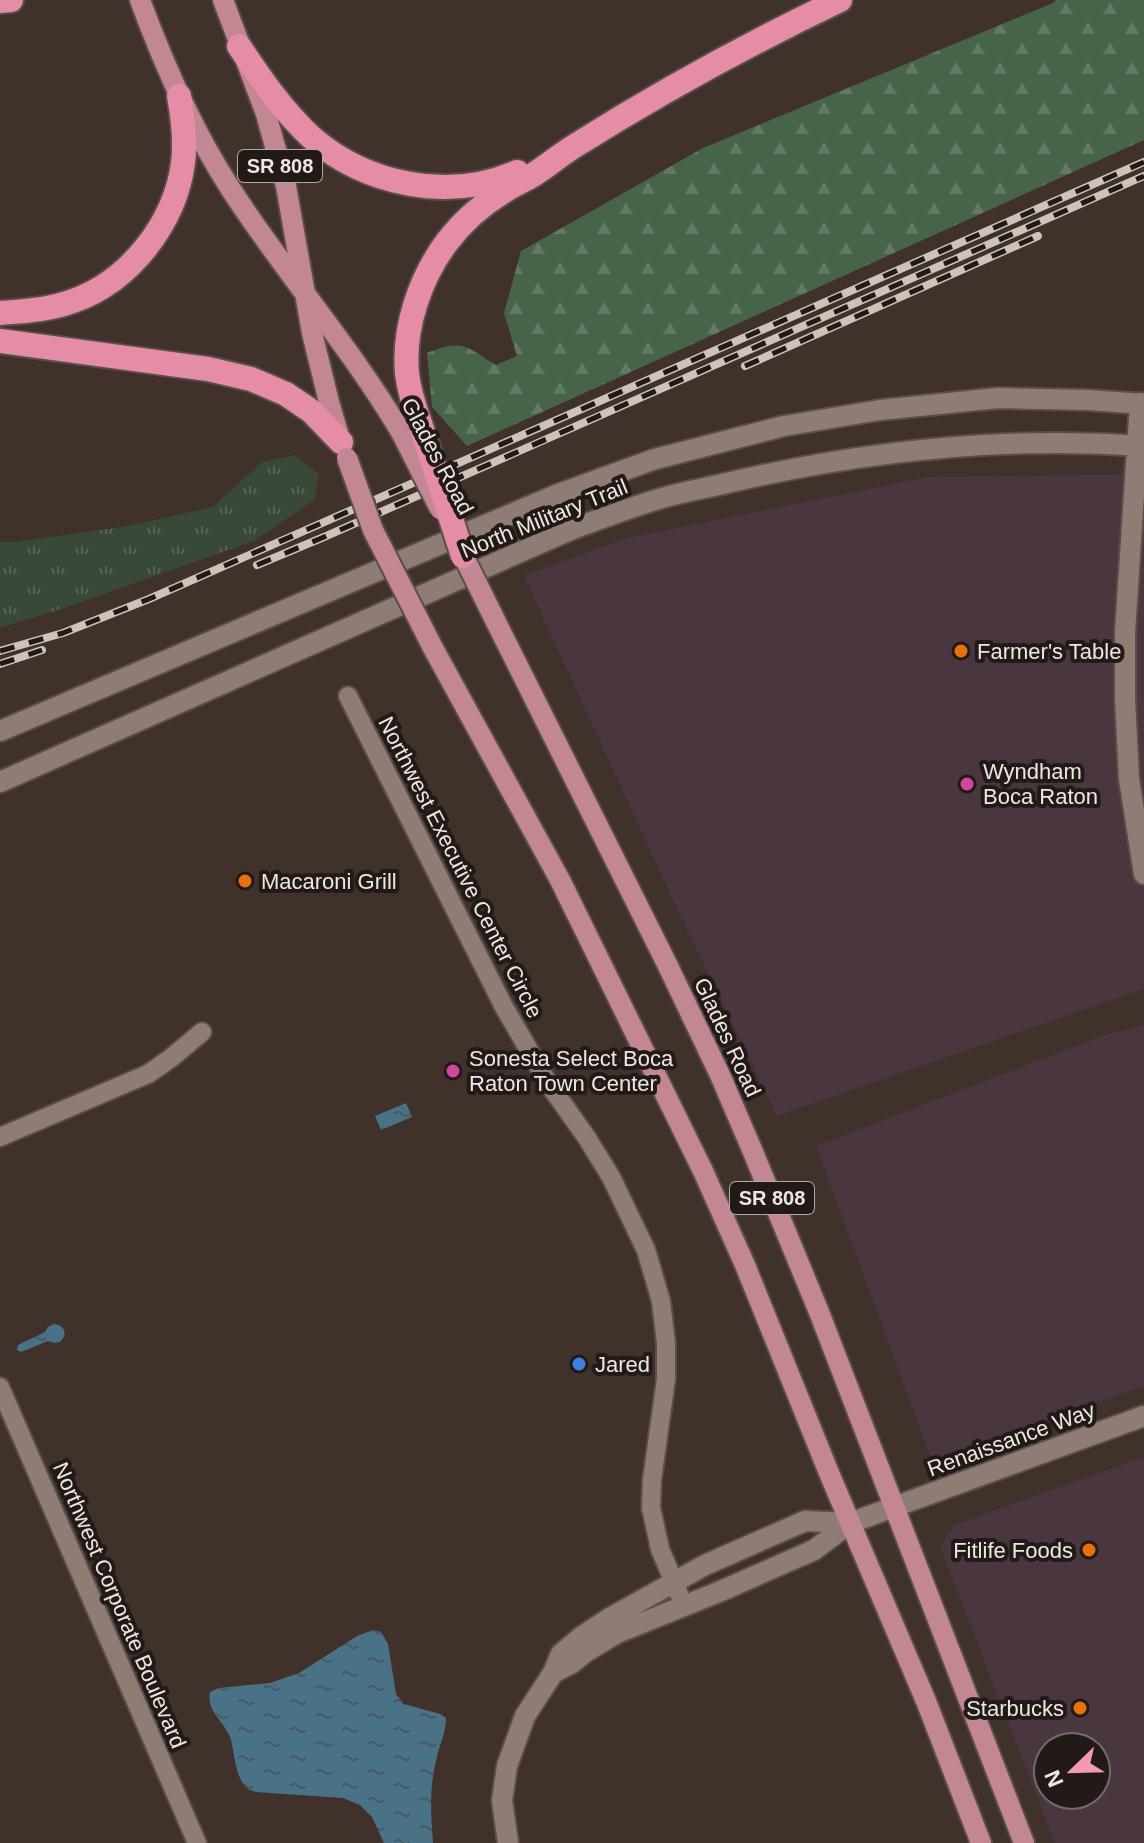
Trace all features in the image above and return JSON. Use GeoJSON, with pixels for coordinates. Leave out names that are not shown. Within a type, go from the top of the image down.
{"type":"FeatureCollection","features":[{"type":"Feature","properties":{"kind":"highway"},"geometry":{"type":"LineString","coordinates":[[0,1],[11,0]]}},
{"type":"Feature","properties":{"kind":"highway"},"geometry":{"type":"LineString","coordinates":[[463,556],[411,430],[407,349],[418,297],[448,241],[480,207],[571,148],[730,55],[840,0]]}},
{"type":"Feature","properties":{"kind":"highway"},"geometry":{"type":"LineString","coordinates":[[239,46],[288,112],[312,137],[358,168],[391,180],[437,187],[476,184],[513,174],[571,148]]}},
{"type":"Feature","properties":{"kind":"highway"},"geometry":{"type":"LineString","coordinates":[[0,313],[37,310],[76,300],[95,291],[127,268],[151,240],[169,209],[183,164],[184,136],[179,96]]}},
{"type":"Feature","properties":{"kind":"highway"},"geometry":{"type":"LineString","coordinates":[[0,341],[208,369],[251,379],[286,394],[311,411],[344,450]]}},
{"type":"Feature","properties":{"kind":"main road","name":"Glades Road"},"geometry":{"type":"LineString","coordinates":[[140,0],[179,96],[227,184],[358,365],[411,430]]}},
{"type":"Feature","properties":{"kind":"main road","name":"Glades Road"},"geometry":{"type":"LineString","coordinates":[[223,0],[266,114],[286,186],[321,370],[344,450],[373,530],[433,648],[560,880],[669,1099],[745,1265],[926,1701],[981,1843]]}},
{"type":"Feature","properties":{"kind":"main road","name":"North Military Trail"},"geometry":{"type":"LineString","coordinates":[[0,731],[556,495],[655,459],[784,426],[880,410],[998,398],[1142,404]]}},
{"type":"Feature","properties":{"kind":"main road"},"geometry":{"type":"LineString","coordinates":[[1142,404],[1125,632],[1125,698],[1129,779],[1144,874]]}},
{"type":"Feature","properties":{"kind":"main road","name":"North Military Trail"},"geometry":{"type":"LineString","coordinates":[[0,782],[570,530],[662,498],[789,469],[883,454],[1000,443],[1141,445]]}},
{"type":"Feature","properties":{"kind":"main road","name":"Glades Road"},"geometry":{"type":"LineString","coordinates":[[463,556],[627,881],[720,1075],[813,1297],[1024,1843]]}},
{"type":"Feature","properties":{"kind":"main road","name":"Renaissance Way"},"geometry":{"type":"LineString","coordinates":[[850,1523],[1144,1416]]}},
{"type":"Feature","properties":{"kind":"main road"},"geometry":{"type":"LineString","coordinates":[[508,1843],[502,1800],[507,1766],[525,1716],[553,1673],[561,1654],[620,1611],[676,1588],[705,1565],[805,1521],[850,1523]]}},
{"type":"Feature","properties":{"kind":"main road"},"geometry":{"type":"LineString","coordinates":[[553,1673],[617,1633],[814,1550],[850,1523]]}},
{"type":"Feature","properties":{"kind":"street","name":"Northwest Executive Center Circle"},"geometry":{"type":"LineString","coordinates":[[348,696],[504,1007],[560,1103],[611,1177],[649,1258],[661,1301],[666,1343],[664,1398],[650,1495],[657,1536],[676,1588]]}},
{"type":"Feature","properties":{"kind":"street"},"geometry":{"type":"LineString","coordinates":[[0,1137],[135,1080],[163,1064],[202,1032]]}},
{"type":"Feature","properties":{"kind":"street","name":"Northwest Corporate Boulevard"},"geometry":{"type":"LineString","coordinates":[[0,1387],[197,1843]]}},
{"type":"Feature","properties":{"kind":"shaded area"},"geometry":{"type":"Polygon","coordinates":[[[1144,474],[1144,989],[777,1116],[671,896],[524,576],[623,539],[927,477],[1144,474]]]}},
{"type":"Feature","properties":{"kind":"shaded area"},"geometry":{"type":"Polygon","coordinates":[[[1144,1025],[1144,1386],[932,1461],[816,1146],[1107,1034],[1144,1025]]]}},
{"type":"Feature","properties":{"kind":"shaded area"},"geometry":{"type":"Polygon","coordinates":[[[1144,1457],[1144,1843],[1055,1843],[1043,1811],[1112,1811],[1112,1731],[1032,1731],[1032,1784],[940,1547],[954,1525],[1144,1457]]]}},
{"type":"Feature","properties":{"kind":"green space"},"geometry":{"type":"Polygon","coordinates":[[[1056,0],[1144,0],[1144,140],[467,446],[432,407],[427,353],[457,345],[478,353],[496,365],[517,356],[504,313],[521,251],[703,148],[1056,0]]]}},
{"type":"Feature","properties":{"kind":"green space"},"geometry":{"type":"Polygon","coordinates":[[[295,455],[319,475],[314,500],[254,541],[0,628],[0,542],[128,526],[213,507],[262,462],[295,455]]]}},
{"type":"Feature","properties":{"kind":"water"},"geometry":{"type":"Polygon","coordinates":[[[406,1103],[412,1117],[381,1130],[375,1116],[406,1103]]]}},
{"type":"Feature","properties":{"kind":"water"},"geometry":{"type":"Polygon","coordinates":[[[54,1324],[64,1331],[60,1342],[48,1341],[21,1352],[17,1350],[18,1345],[54,1324]]]}},
{"type":"Feature","properties":{"kind":"water"},"geometry":{"type":"Polygon","coordinates":[[[373,1630],[381,1632],[388,1644],[396,1694],[404,1704],[446,1718],[432,1781],[433,1843],[384,1843],[372,1817],[360,1805],[343,1798],[248,1789],[239,1775],[230,1737],[210,1705],[210,1692],[219,1688],[270,1683],[299,1673],[357,1636],[373,1630]]]}},
{"type":"Feature","properties":{"kind":"railway"},"geometry":{"type":"LineString","coordinates":[[0,651],[63,633],[149,599],[1144,162]]}},
{"type":"Feature","properties":{"kind":"railway"},"geometry":{"type":"LineString","coordinates":[[257,565],[1144,176]]}},
{"type":"Feature","properties":{"kind":"railway"},"geometry":{"type":"LineString","coordinates":[[745,366],[1038,236]]}},
{"type":"Feature","properties":{"kind":"railway"},"geometry":{"type":"LineString","coordinates":[[0,664],[42,650]]}},
{"type":"Feature","properties":{"kind":"place","name":"Farmer's Table"},"geometry":{"type":"Point","coordinates":[961,651]}},
{"type":"Feature","properties":{"kind":"place","name":"Wyndham Boca Raton"},"geometry":{"type":"Point","coordinates":[967,784]}},
{"type":"Feature","properties":{"kind":"place","name":"Macaroni Grill"},"geometry":{"type":"Point","coordinates":[245,881]}},
{"type":"Feature","properties":{"kind":"place","name":"Sonesta Select Boca Raton Town Center"},"geometry":{"type":"Point","coordinates":[453,1071]}},
{"type":"Feature","properties":{"kind":"place","name":"Jared"},"geometry":{"type":"Point","coordinates":[579,1364]}},
{"type":"Feature","properties":{"kind":"place","name":"Fitlife Foods"},"geometry":{"type":"Point","coordinates":[1089,1550]}},
{"type":"Feature","properties":{"kind":"place","name":"Starbucks"},"geometry":{"type":"Point","coordinates":[1080,1708]}}]}
